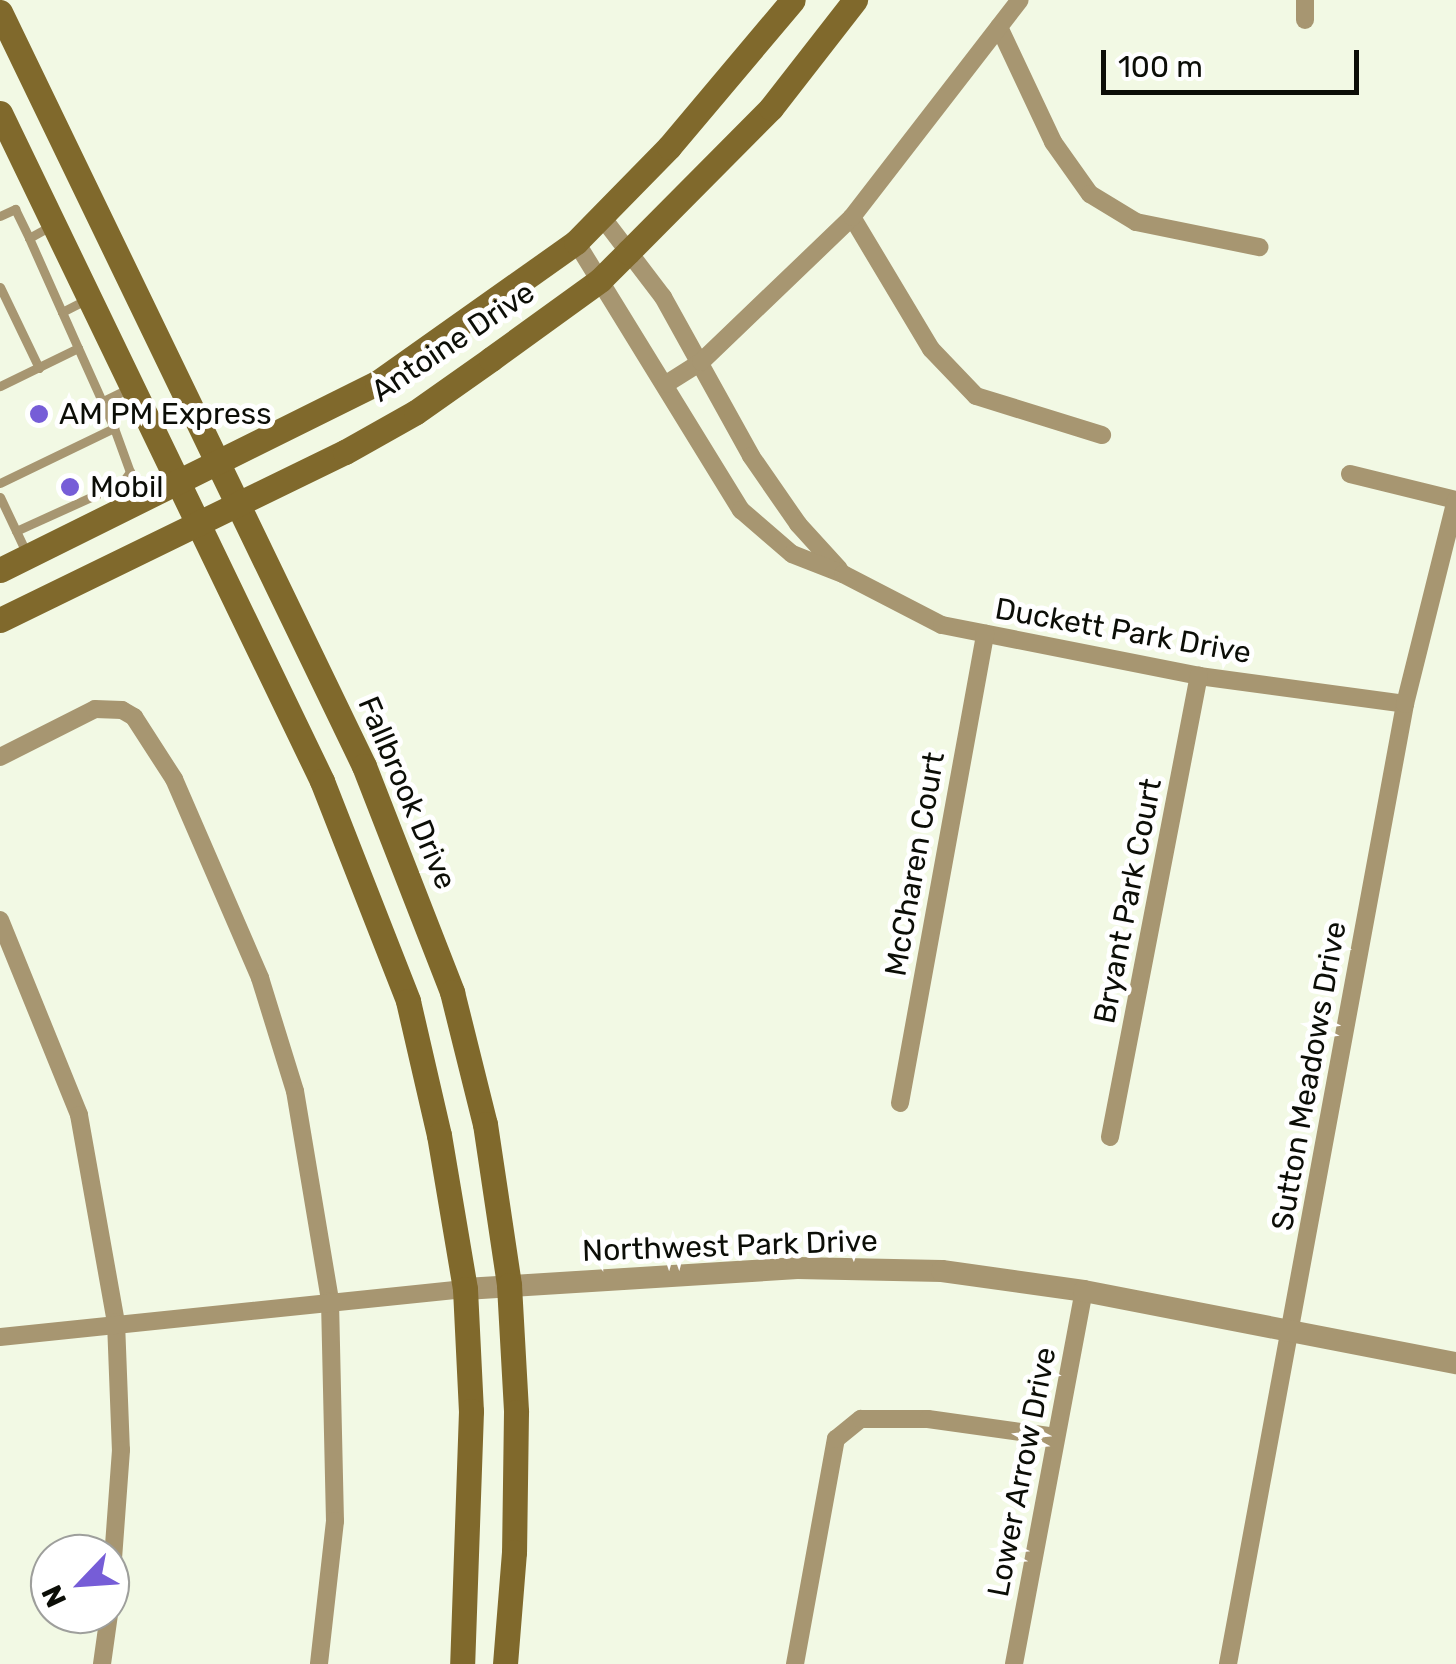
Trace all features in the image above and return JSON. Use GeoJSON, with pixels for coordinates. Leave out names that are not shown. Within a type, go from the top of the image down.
{"type":"FeatureCollection","features":[{"type":"Feature","properties":{"kind":"main road","name":"Antoine Drive"},"geometry":{"type":"LineString","coordinates":[[0,570],[103,506],[216,466],[377,383],[576,242],[669,147],[794,0]]}},
{"type":"Feature","properties":{"kind":"main road","name":"Antoine Drive"},"geometry":{"type":"LineString","coordinates":[[0,620],[416,412],[600,280],[771,108],[854,0]]}},
{"type":"Feature","properties":{"kind":"main road","name":"Fallbrook Drive"},"geometry":{"type":"LineString","coordinates":[[0,12],[12,66],[364,766],[452,992],[484,1124],[508,1286],[516,1412],[514,1552],[505,1664]]}},
{"type":"Feature","properties":{"kind":"main road"},"geometry":{"type":"LineString","coordinates":[[0,112],[322,781],[408,1001],[439,1135],[465,1289],[472,1410],[462,1664]]}},
{"type":"Feature","properties":{"kind":"street"},"geometry":{"type":"LineString","coordinates":[[666,384],[701,362],[852,217],[1020,0]]}},
{"type":"Feature","properties":{"kind":"street"},"geometry":{"type":"LineString","coordinates":[[1305,0],[1305,20]]}},
{"type":"Feature","properties":{"kind":"street"},"geometry":{"type":"LineString","coordinates":[[999,27],[1053,142],[1090,194],[1136,222],[1258,247]]}},
{"type":"Feature","properties":{"kind":"street","name":"Duckett Park Drive"},"geometry":{"type":"LineString","coordinates":[[602,217],[663,297],[750,456],[798,524],[843,574]]}},
{"type":"Feature","properties":{"kind":"street"},"geometry":{"type":"LineString","coordinates":[[852,217],[931,349],[976,396],[1102,435]]}},
{"type":"Feature","properties":{"kind":"street","name":"Duckett Park Drive"},"geometry":{"type":"LineString","coordinates":[[576,242],[666,384],[704,456],[741,510],[792,554],[843,574],[942,625],[1200,676],[1404,704]]}},
{"type":"Feature","properties":{"kind":"street"},"geometry":{"type":"LineString","coordinates":[[1350,474],[1456,500]]}},
{"type":"Feature","properties":{"kind":"street","name":"Sutton Meadows Drive"},"geometry":{"type":"LineString","coordinates":[[1228,1664],[1404,704],[1456,500]]}},
{"type":"Feature","properties":{"kind":"street","name":"McCharen Court"},"geometry":{"type":"LineString","coordinates":[[900,1103],[985,634]]}},
{"type":"Feature","properties":{"kind":"street","name":"Bryant Park Court"},"geometry":{"type":"LineString","coordinates":[[1110,1136],[1200,676]]}},
{"type":"Feature","properties":{"kind":"street"},"geometry":{"type":"LineString","coordinates":[[0,757],[95,709],[122,710],[144,728],[186,805],[244,932],[283,1046],[316,1201],[330,1301],[335,1520],[319,1664]]}},
{"type":"Feature","properties":{"kind":"street"},"geometry":{"type":"LineString","coordinates":[[0,920],[79,1115],[116,1322],[121,1450],[115,1534]]}},
{"type":"Feature","properties":{"kind":"street","name":"Northwest Park Drive"},"geometry":{"type":"LineString","coordinates":[[0,1336],[465,1289],[798,1268],[942,1271],[1084,1291],[1454,1356]]}},
{"type":"Feature","properties":{"kind":"street","name":"Lower Arrow Drive"},"geometry":{"type":"LineString","coordinates":[[1014,1664],[1084,1291]]}},
{"type":"Feature","properties":{"kind":"street"},"geometry":{"type":"LineString","coordinates":[[795,1664],[836,1439],[861,1419],[928,1420],[1056,1437]]}},
{"type":"Feature","properties":{"kind":"street"},"geometry":{"type":"LineString","coordinates":[[102,1664],[106,1634]]}},
{"type":"Feature","properties":{"kind":"lane"},"geometry":{"type":"LineString","coordinates":[[0,216],[15,209],[30,238],[103,401],[130,472],[103,506],[16,531]]}},
{"type":"Feature","properties":{"kind":"lane"},"geometry":{"type":"LineString","coordinates":[[30,238],[54,224]]}},
{"type":"Feature","properties":{"kind":"lane"},"geometry":{"type":"LineString","coordinates":[[0,287],[38,368]]}},
{"type":"Feature","properties":{"kind":"lane"},"geometry":{"type":"LineString","coordinates":[[62,312],[90,298]]}},
{"type":"Feature","properties":{"kind":"lane"},"geometry":{"type":"LineString","coordinates":[[0,386],[78,348]]}},
{"type":"Feature","properties":{"kind":"lane"},"geometry":{"type":"LineString","coordinates":[[103,401],[132,387]]}},
{"type":"Feature","properties":{"kind":"lane"},"geometry":{"type":"LineString","coordinates":[[0,483],[114,428]]}},
{"type":"Feature","properties":{"kind":"lane"},"geometry":{"type":"LineString","coordinates":[[0,498],[28,556]]}},
{"type":"Feature","properties":{"kind":"place","name":"AM PM Express"},"geometry":{"type":"Point","coordinates":[39,414]}},
{"type":"Feature","properties":{"kind":"place","name":"Mobil"},"geometry":{"type":"Point","coordinates":[70,487]}}]}
